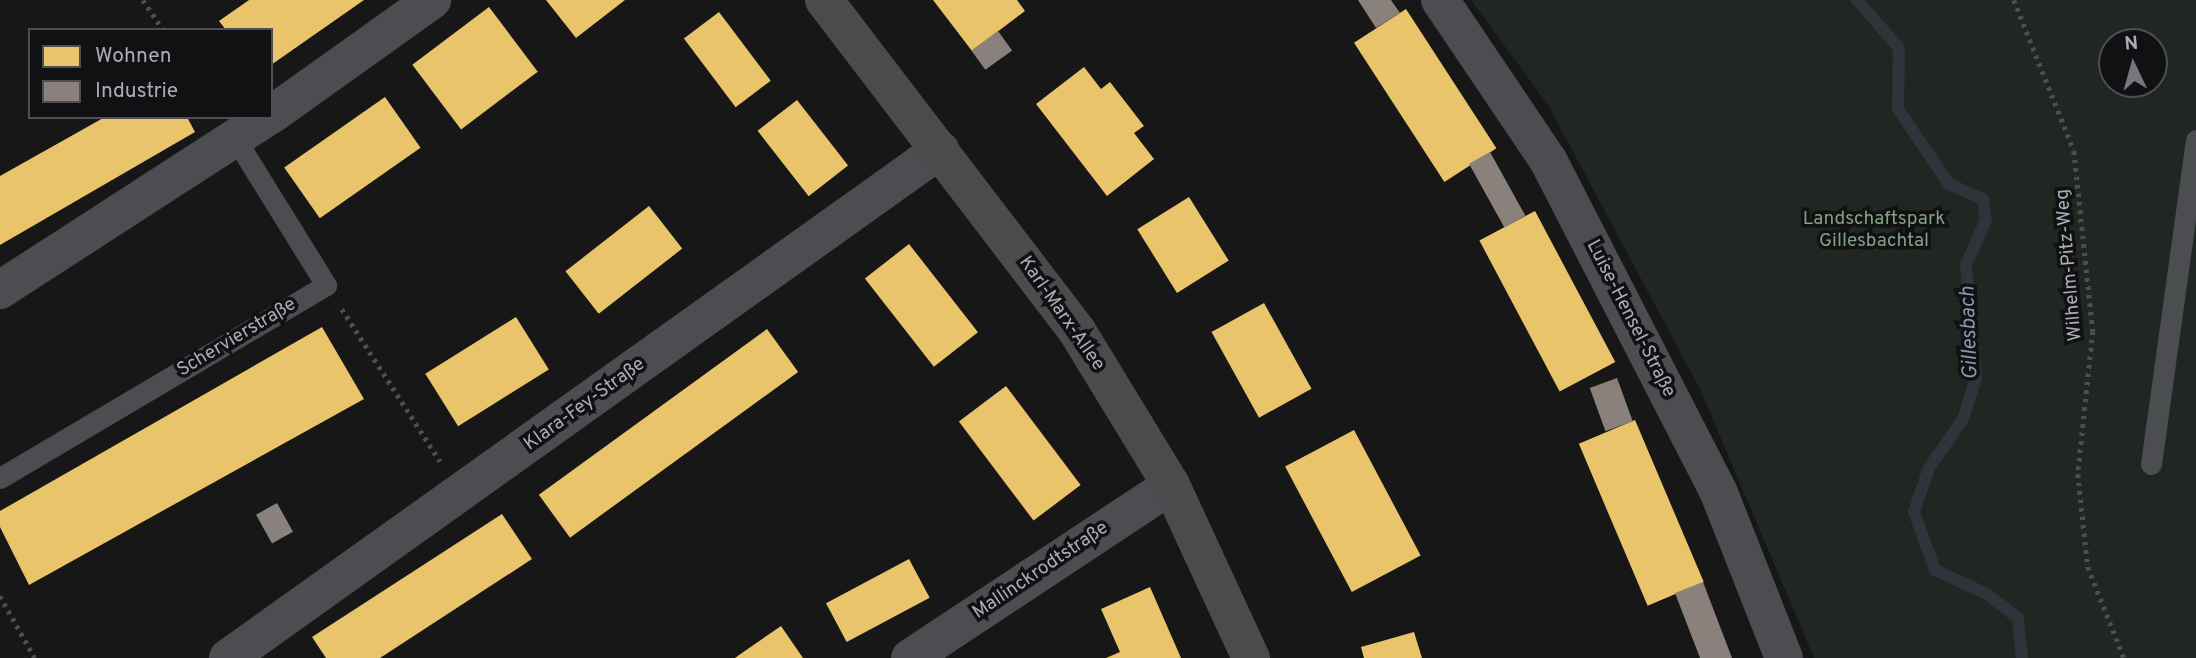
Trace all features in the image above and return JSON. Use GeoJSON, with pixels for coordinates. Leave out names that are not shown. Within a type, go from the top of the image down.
{"type":"FeatureCollection","features":[{"type":"Feature","properties":{"kind":"street"},"geometry":{"type":"LineString","coordinates":[[273,113],[432,0]]}},
{"type":"Feature","properties":{"kind":"street","name":"Karl-Marx-Allee"},"geometry":{"type":"LineString","coordinates":[[824,0],[1077,331],[1171,485],[1251,658]]}},
{"type":"Feature","properties":{"kind":"street","name":"Luise-Hensel-Straße"},"geometry":{"type":"LineString","coordinates":[[1440,0],[1548,160],[1719,493],[1784,658]]}},
{"type":"Feature","properties":{"kind":"street"},"geometry":{"type":"LineString","coordinates":[[0,290],[265,119]]}},
{"type":"Feature","properties":{"kind":"street","name":"Klara-Fey-Straße"},"geometry":{"type":"LineString","coordinates":[[229,658],[940,150]]}},
{"type":"Feature","properties":{"kind":"street","name":"Mallinckrodtstraße"},"geometry":{"type":"LineString","coordinates":[[910,658],[1171,485]]}},
{"type":"Feature","properties":{"kind":"lane"},"geometry":{"type":"LineString","coordinates":[[236,140],[326,285]]}},
{"type":"Feature","properties":{"kind":"lane"},"geometry":{"type":"LineString","coordinates":[[2151,464],[2196,140]]}},
{"type":"Feature","properties":{"kind":"lane","name":"Schervierstraße"},"geometry":{"type":"LineString","coordinates":[[0,478],[326,285]]}},
{"type":"Feature","properties":{"kind":"path"},"geometry":{"type":"LineString","coordinates":[[143,0],[162,28]]}},
{"type":"Feature","properties":{"kind":"path","name":"Wilhelm-Pitz-Weg"},"geometry":{"type":"LineString","coordinates":[[2014,0],[2074,151],[2093,331],[2078,474],[2088,567],[2124,658]]}},
{"type":"Feature","properties":{"kind":"path"},"geometry":{"type":"LineString","coordinates":[[326,285],[461,494]]}},
{"type":"Feature","properties":{"kind":"path"},"geometry":{"type":"LineString","coordinates":[[0,596],[35,658]]}},
{"type":"Feature","properties":{"kind":"green space","name":"Landschaftspark Gillesbachtal"},"geometry":{"type":"Polygon","coordinates":[[[1471,0],[2196,0],[2196,658],[1814,658],[1700,389],[1548,105],[1471,0]]]}},
{"type":"Feature","properties":{"kind":"building: Wohnen"},"geometry":{"type":"Polygon","coordinates":[[[249,0],[364,0],[273,64],[273,28],[224,28],[219,21],[249,0]]]}},
{"type":"Feature","properties":{"kind":"building: Wohnen"},"geometry":{"type":"Polygon","coordinates":[[[546,0],[625,0],[576,38],[546,0]]]}},
{"type":"Feature","properties":{"kind":"building: Wohnen"},"geometry":{"type":"Polygon","coordinates":[[[933,0],[1017,0],[1025,11],[972,51],[933,0]]]}},
{"type":"Feature","properties":{"kind":"building: Wohnen"},"geometry":{"type":"Polygon","coordinates":[[[489,7],[538,72],[461,129],[412,65],[489,7]]]}},
{"type":"Feature","properties":{"kind":"building: Wohnen"},"geometry":{"type":"Polygon","coordinates":[[[1406,9],[1496,148],[1444,182],[1354,43],[1406,9]]]}},
{"type":"Feature","properties":{"kind":"building: Wohnen"},"geometry":{"type":"Polygon","coordinates":[[[719,12],[771,81],[736,107],[684,38],[719,12]]]}},
{"type":"Feature","properties":{"kind":"building: Wohnen"},"geometry":{"type":"Polygon","coordinates":[[[1084,67],[1101,89],[1110,82],[1144,126],[1134,133],[1154,159],[1107,196],[1036,104],[1084,67]]]}},
{"type":"Feature","properties":{"kind":"building: Wohnen"},"geometry":{"type":"Polygon","coordinates":[[[385,97],[421,148],[320,218],[284,168],[385,97]]]}},
{"type":"Feature","properties":{"kind":"building: Wohnen"},"geometry":{"type":"Polygon","coordinates":[[[797,100],[848,165],[809,196],[758,131],[797,100]]]}},
{"type":"Feature","properties":{"kind":"building: Wohnen"},"geometry":{"type":"Polygon","coordinates":[[[101,119],[188,119],[195,132],[0,245],[0,176],[101,119]]]}},
{"type":"Feature","properties":{"kind":"building: Wohnen"},"geometry":{"type":"Polygon","coordinates":[[[1189,197],[1229,261],[1177,293],[1137,229],[1189,197]]]}},
{"type":"Feature","properties":{"kind":"building: Wohnen"},"geometry":{"type":"Polygon","coordinates":[[[649,206],[682,249],[599,314],[565,271],[649,206]]]}},
{"type":"Feature","properties":{"kind":"building: Wohnen"},"geometry":{"type":"Polygon","coordinates":[[[1535,211],[1615,362],[1560,392],[1479,241],[1535,211]]]}},
{"type":"Feature","properties":{"kind":"building: Wohnen"},"geometry":{"type":"Polygon","coordinates":[[[909,244],[978,332],[934,367],[865,278],[909,244]]]}},
{"type":"Feature","properties":{"kind":"building: Wohnen"},"geometry":{"type":"Polygon","coordinates":[[[1264,303],[1312,389],[1259,418],[1212,332],[1264,303]]]}},
{"type":"Feature","properties":{"kind":"building: Wohnen"},"geometry":{"type":"Polygon","coordinates":[[[516,317],[549,370],[458,426],[425,374],[516,317]]]}},
{"type":"Feature","properties":{"kind":"building: Wohnen"},"geometry":{"type":"Polygon","coordinates":[[[322,327],[364,399],[29,585],[0,527],[0,511],[322,327]]]}},
{"type":"Feature","properties":{"kind":"building: Wohnen"},"geometry":{"type":"Polygon","coordinates":[[[767,329],[798,372],[570,538],[539,495],[767,329]]]}},
{"type":"Feature","properties":{"kind":"building: Wohnen"},"geometry":{"type":"Polygon","coordinates":[[[1006,386],[1081,485],[1034,521],[959,422],[1006,386]]]}},
{"type":"Feature","properties":{"kind":"building: Wohnen"},"geometry":{"type":"Polygon","coordinates":[[[1635,420],[1704,582],[1648,606],[1579,444],[1635,420]]]}},
{"type":"Feature","properties":{"kind":"building: Wohnen"},"geometry":{"type":"Polygon","coordinates":[[[1354,430],[1421,555],[1352,592],[1285,467],[1354,430]]]}},
{"type":"Feature","properties":{"kind":"building: Wohnen"},"geometry":{"type":"Polygon","coordinates":[[[502,514],[532,559],[380,658],[326,658],[312,637],[502,514]]]}},
{"type":"Feature","properties":{"kind":"building: Wohnen"},"geometry":{"type":"Polygon","coordinates":[[[909,559],[930,598],[847,642],[826,603],[909,559]]]}},
{"type":"Feature","properties":{"kind":"building: Wohnen"},"geometry":{"type":"Polygon","coordinates":[[[1150,587],[1181,658],[1106,658],[1120,652],[1101,609],[1150,587]]]}},
{"type":"Feature","properties":{"kind":"building: Wohnen"},"geometry":{"type":"Polygon","coordinates":[[[781,626],[803,658],[735,658],[739,655],[781,626]]]}},
{"type":"Feature","properties":{"kind":"building: Wohnen"},"geometry":{"type":"Polygon","coordinates":[[[1414,632],[1422,658],[1364,658],[1361,647],[1414,632]]]}},
{"type":"Feature","properties":{"kind":"building: Industrie"},"geometry":{"type":"Polygon","coordinates":[[[1358,0],[1391,0],[1400,13],[1376,28],[1358,0]]]}},
{"type":"Feature","properties":{"kind":"building: Industrie"},"geometry":{"type":"Polygon","coordinates":[[[998,31],[1012,50],[985,70],[971,50],[998,31]]]}},
{"type":"Feature","properties":{"kind":"building: Industrie"},"geometry":{"type":"Polygon","coordinates":[[[1490,152],[1525,216],[1504,227],[1469,164],[1490,152]]]}},
{"type":"Feature","properties":{"kind":"building: Industrie"},"geometry":{"type":"Polygon","coordinates":[[[1617,378],[1633,421],[1605,431],[1590,388],[1617,378]]]}},
{"type":"Feature","properties":{"kind":"building: Industrie"},"geometry":{"type":"Polygon","coordinates":[[[277,503],[293,532],[272,543],[256,515],[277,503]]]}},
{"type":"Feature","properties":{"kind":"building: Industrie"},"geometry":{"type":"Polygon","coordinates":[[[1703,582],[1732,658],[1700,658],[1675,593],[1703,582]]]}},
{"type":"Feature","properties":{"kind":"waterway","name":"Gillesbach"},"geometry":{"type":"LineString","coordinates":[[1857,0],[1899,48],[1898,109],[1949,184],[1983,199],[1986,220],[1966,265],[1976,378],[1963,419],[1929,468],[1914,512],[1935,570],[1987,594],[2018,618],[2022,658]]}}]}
